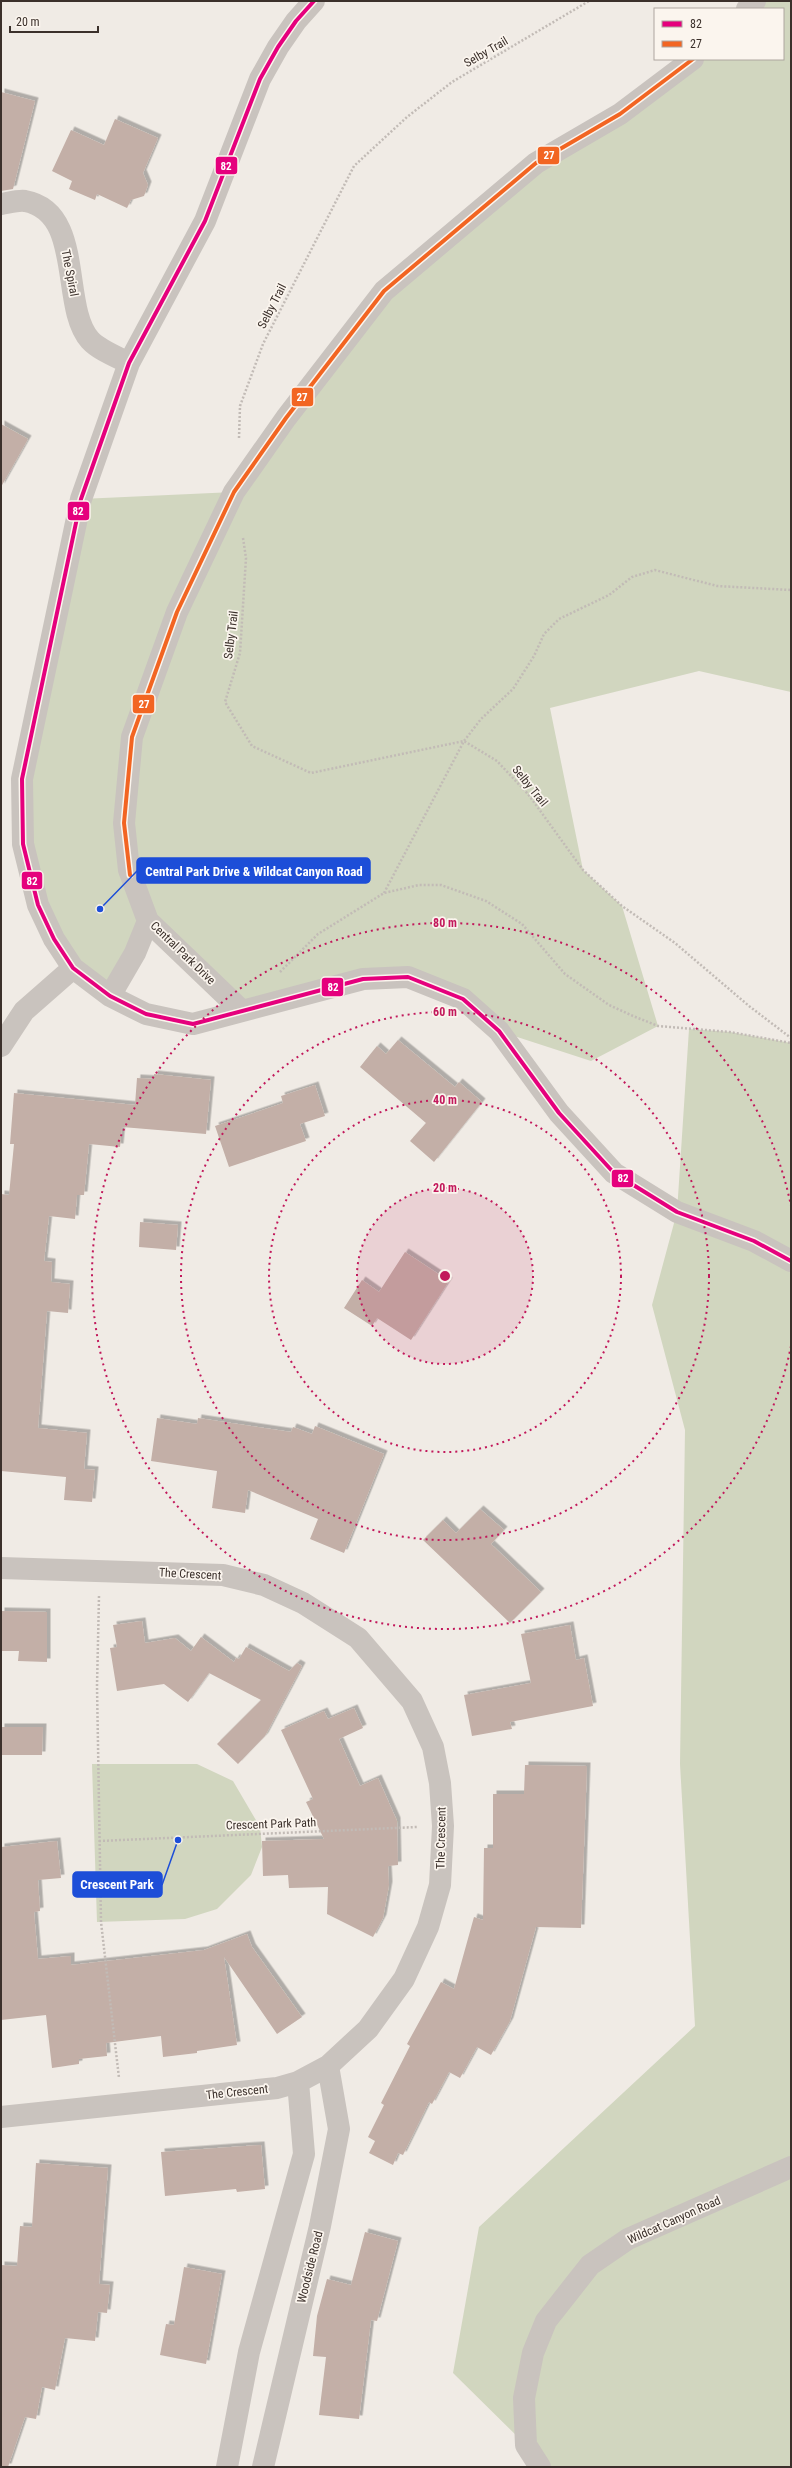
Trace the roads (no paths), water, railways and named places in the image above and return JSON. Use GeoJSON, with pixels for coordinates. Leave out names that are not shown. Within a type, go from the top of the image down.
{"type":"FeatureCollection","features":[{"type":"Feature","properties":{"kind":"street"},"geometry":{"type":"LineString","coordinates":[[314,1],[283,40],[260,79],[205,221],[129,364],[81,499],[22,779],[23,844],[38,906],[54,939],[73,968],[110,996],[146,1014],[193,1024],[363,980],[408,977],[462,999],[499,1031],[559,1113],[614,1173],[677,1212],[754,1241],[791,1261]]}},
{"type":"Feature","properties":{"kind":"street","name":"Central Park Drive"},"geometry":{"type":"LineString","coordinates":[[242,1011],[148,921],[128,870],[124,823],[132,737],[177,612],[234,492],[286,418],[384,291],[536,163],[620,114],[692,60]]}},
{"type":"Feature","properties":{"kind":"street","name":"The Spiral"},"geometry":{"type":"LineString","coordinates":[[1,204],[25,202],[48,212],[61,232],[72,271],[76,309],[90,340],[129,364]]}},
{"type":"Feature","properties":{"kind":"street"},"geometry":{"type":"LineString","coordinates":[[110,996],[135,953],[148,921]]}},
{"type":"Feature","properties":{"kind":"street"},"geometry":{"type":"LineString","coordinates":[[1,1046],[24,1011],[73,968]]}},
{"type":"Feature","properties":{"kind":"street","name":"The Crescent"},"geometry":{"type":"LineString","coordinates":[[1,1568],[223,1575],[264,1585],[304,1603],[358,1638],[412,1701],[433,1747],[440,1783],[443,1826],[440,1885],[428,1927],[404,1979],[368,2029],[328,2066],[298,2082],[277,2088],[1,2117]]}},
{"type":"Feature","properties":{"kind":"street","name":"Woodside Road"},"geometry":{"type":"LineString","coordinates":[[263,2467],[320,2226],[339,2129],[328,2066]]}},
{"type":"Feature","properties":{"kind":"street"},"geometry":{"type":"LineString","coordinates":[[227,2467],[249,2352],[304,2154],[298,2082]]}},
{"type":"Feature","properties":{"kind":"street","name":"Wildcat Canyon Road"},"geometry":{"type":"LineString","coordinates":[[540,2467],[526,2445],[524,2398],[533,2353],[546,2321],[590,2265],[628,2239],[791,2168]]}},
{"type":"Feature","properties":{"kind":"place","name":"Central Park Drive & Wildcat Canyon Road"},"geometry":{"type":"Point","coordinates":[100,909]}},
{"type":"Feature","properties":{"kind":"place","name":"Crescent Park"},"geometry":{"type":"Point","coordinates":[178,1840]}}]}
